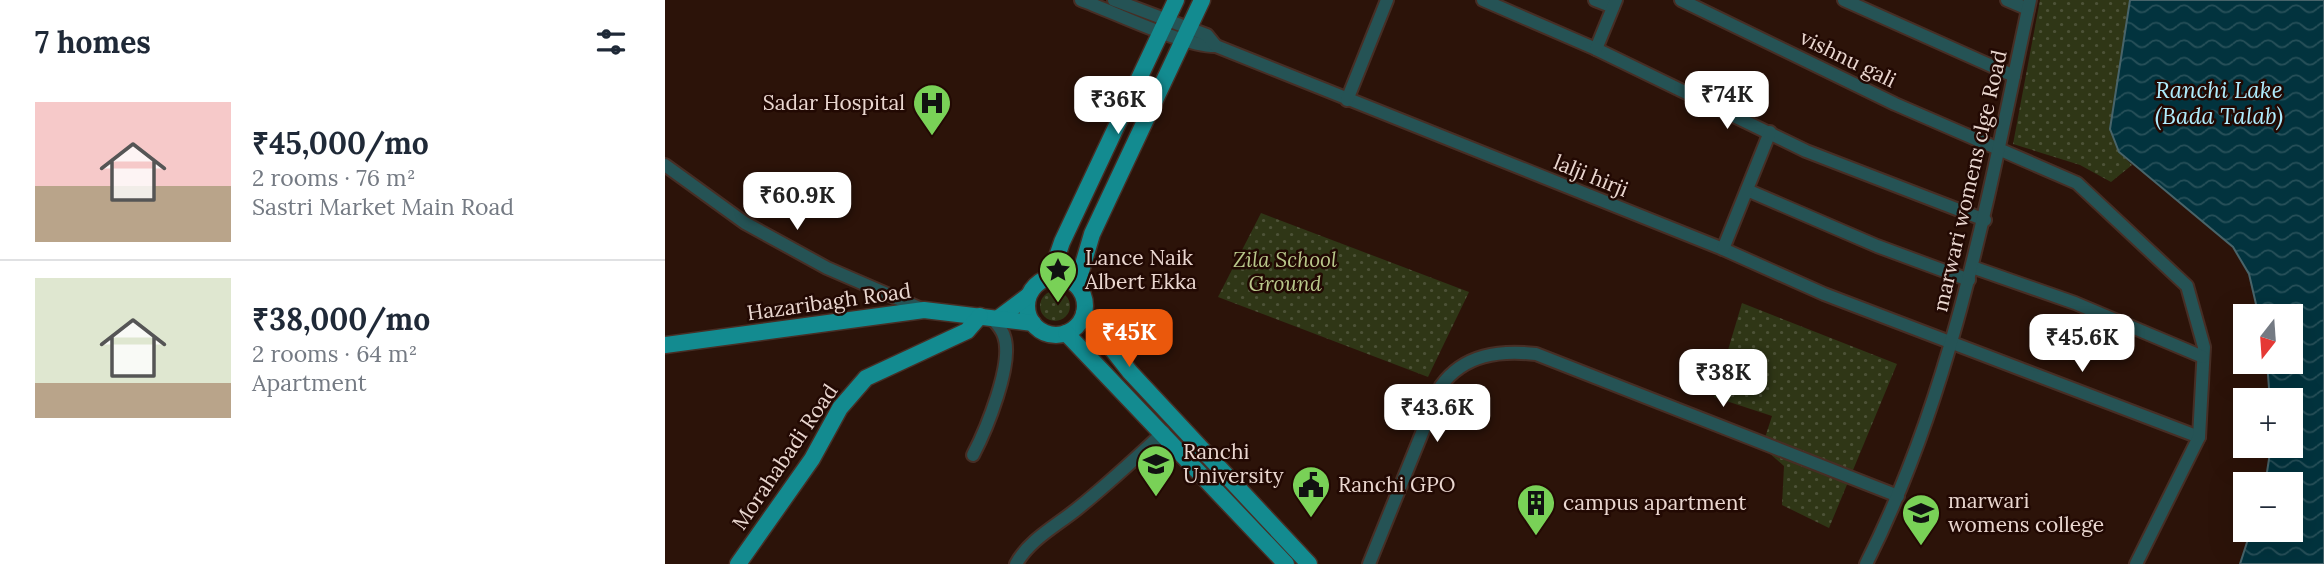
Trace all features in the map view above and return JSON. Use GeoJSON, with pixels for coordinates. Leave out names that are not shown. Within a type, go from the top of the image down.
{"type":"FeatureCollection","features":[{"type":"Feature","properties":{"kind":"main road"},"geometry":{"type":"LineString","coordinates":[[1050,277],[1062,243],[1176,0]]}},
{"type":"Feature","properties":{"kind":"main road"},"geometry":{"type":"LineString","coordinates":[[1028,296],[1028,314],[1033,323],[1048,333],[1066,332],[1075,328],[1084,313],[1085,303],[1077,285],[1092,234],[1202,0]]}},
{"type":"Feature","properties":{"kind":"main road"},"geometry":{"type":"LineString","coordinates":[[991,317],[1028,296],[1041,281],[1050,277],[1060,277],[1077,285]]}},
{"type":"Feature","properties":{"kind":"main road","name":"Hazaribagh Road"},"geometry":{"type":"LineString","coordinates":[[665,345],[924,310],[1033,323]]}},
{"type":"Feature","properties":{"kind":"main road"},"geometry":{"type":"LineString","coordinates":[[1084,313],[1130,372],[1309,564]]}},
{"type":"Feature","properties":{"kind":"main road","name":"Morahabadi Road"},"geometry":{"type":"LineString","coordinates":[[738,564],[812,458],[840,408],[866,378],[991,317]]}},
{"type":"Feature","properties":{"kind":"main road"},"geometry":{"type":"LineString","coordinates":[[1066,332],[1164,432],[1286,564]]}},
{"type":"Feature","properties":{"kind":"street"},"geometry":{"type":"LineString","coordinates":[[1081,0],[1165,25]]}},
{"type":"Feature","properties":{"kind":"street"},"geometry":{"type":"LineString","coordinates":[[1114,0],[1165,25]]}},
{"type":"Feature","properties":{"kind":"street"},"geometry":{"type":"LineString","coordinates":[[1347,100],[1387,0]]}},
{"type":"Feature","properties":{"kind":"street"},"geometry":{"type":"LineString","coordinates":[[1483,0],[1596,49],[1849,168],[1985,220]]}},
{"type":"Feature","properties":{"kind":"street"},"geometry":{"type":"LineString","coordinates":[[1595,0],[1615,4],[1596,49]]}},
{"type":"Feature","properties":{"kind":"street","name":"vishnu gali"},"geometry":{"type":"LineString","coordinates":[[1681,0],[1998,151],[2077,183],[2187,286],[2204,347],[2199,438]]}},
{"type":"Feature","properties":{"kind":"street"},"geometry":{"type":"LineString","coordinates":[[1844,0],[2014,76]]}},
{"type":"Feature","properties":{"kind":"street"},"geometry":{"type":"LineString","coordinates":[[2007,0],[2029,5]]}},
{"type":"Feature","properties":{"kind":"street","name":"marwari womens clge Road"},"geometry":{"type":"LineString","coordinates":[[1866,564],[1898,496],[1952,341],[1985,220],[2029,5]]}},
{"type":"Feature","properties":{"kind":"street","name":"lalji hirji"},"geometry":{"type":"LineString","coordinates":[[1165,25],[1187,34],[1207,36],[1216,46],[1347,100],[1723,249],[1824,293],[2199,438]]}},
{"type":"Feature","properties":{"kind":"street"},"geometry":{"type":"LineString","coordinates":[[1723,249],[1770,132]]}},
{"type":"Feature","properties":{"kind":"street"},"geometry":{"type":"LineString","coordinates":[[665,165],[745,223],[827,268],[924,310]]}},
{"type":"Feature","properties":{"kind":"street"},"geometry":{"type":"LineString","coordinates":[[1747,190],[1877,246],[1969,280]]}},
{"type":"Feature","properties":{"kind":"street"},"geometry":{"type":"LineString","coordinates":[[1972,267],[2075,303],[2203,357]]}},
{"type":"Feature","properties":{"kind":"street"},"geometry":{"type":"LineString","coordinates":[[973,455],[1002,378],[1006,342],[991,317]]}},
{"type":"Feature","properties":{"kind":"street"},"geometry":{"type":"LineString","coordinates":[[1369,564],[1429,415],[1448,376],[1475,360],[1503,351],[1536,354],[1898,496]]}},
{"type":"Feature","properties":{"kind":"street"},"geometry":{"type":"LineString","coordinates":[[1016,564],[1021,555],[1042,535],[1113,479],[1164,432]]}},
{"type":"Feature","properties":{"kind":"street"},"geometry":{"type":"LineString","coordinates":[[2136,564],[2199,438]]}},
{"type":"Feature","properties":{"kind":"green space"},"geometry":{"type":"Polygon","coordinates":[[[2040,0],[2130,0],[2110,129],[2119,152],[2132,165],[2111,182],[2080,165],[2013,144],[2040,0]]]}},
{"type":"Feature","properties":{"kind":"green space","name":"Zila School Ground"},"geometry":{"type":"Polygon","coordinates":[[[1261,213],[1469,292],[1428,377],[1218,297],[1261,213]]]}},
{"type":"Feature","properties":{"kind":"green space"},"geometry":{"type":"Polygon","coordinates":[[[1055,291],[1061,292],[1069,300],[1069,312],[1061,320],[1055,321],[1049,320],[1041,312],[1040,306],[1041,300],[1049,292],[1055,291]]]}},
{"type":"Feature","properties":{"kind":"green space"},"geometry":{"type":"Polygon","coordinates":[[[1742,303],[1897,364],[1829,528],[1782,505],[1784,466],[1762,447],[1772,416],[1714,397],[1742,303]]]}},
{"type":"Feature","properties":{"kind":"water","name":"Ranchi Lake (Bada Talab)"},"geometry":{"type":"Polygon","coordinates":[[[2130,0],[2324,0],[2324,564],[2240,564],[2247,542],[2303,542],[2303,472],[2267,472],[2269,458],[2303,458],[2303,388],[2269,388],[2268,374],[2303,374],[2303,304],[2256,304],[2249,274],[2233,247],[2119,152],[2110,129],[2130,0]]]}},
{"type":"Feature","properties":{"kind":"place","name":"Sadar Hospital"},"geometry":{"type":"Point","coordinates":[932,137]}},
{"type":"Feature","properties":{"kind":"place","name":"Lance Naik Albert Ekka"},"geometry":{"type":"Point","coordinates":[1058,304]}},
{"type":"Feature","properties":{"kind":"place","name":"Ranchi University"},"geometry":{"type":"Point","coordinates":[1156,498]}},
{"type":"Feature","properties":{"kind":"place","name":"Ranchi GPO"},"geometry":{"type":"Point","coordinates":[1311,519]}},
{"type":"Feature","properties":{"kind":"place","name":"campus apartment"},"geometry":{"type":"Point","coordinates":[1536,537]}},
{"type":"Feature","properties":{"kind":"place","name":"marwari womens college"},"geometry":{"type":"Point","coordinates":[1921,547]}}]}
